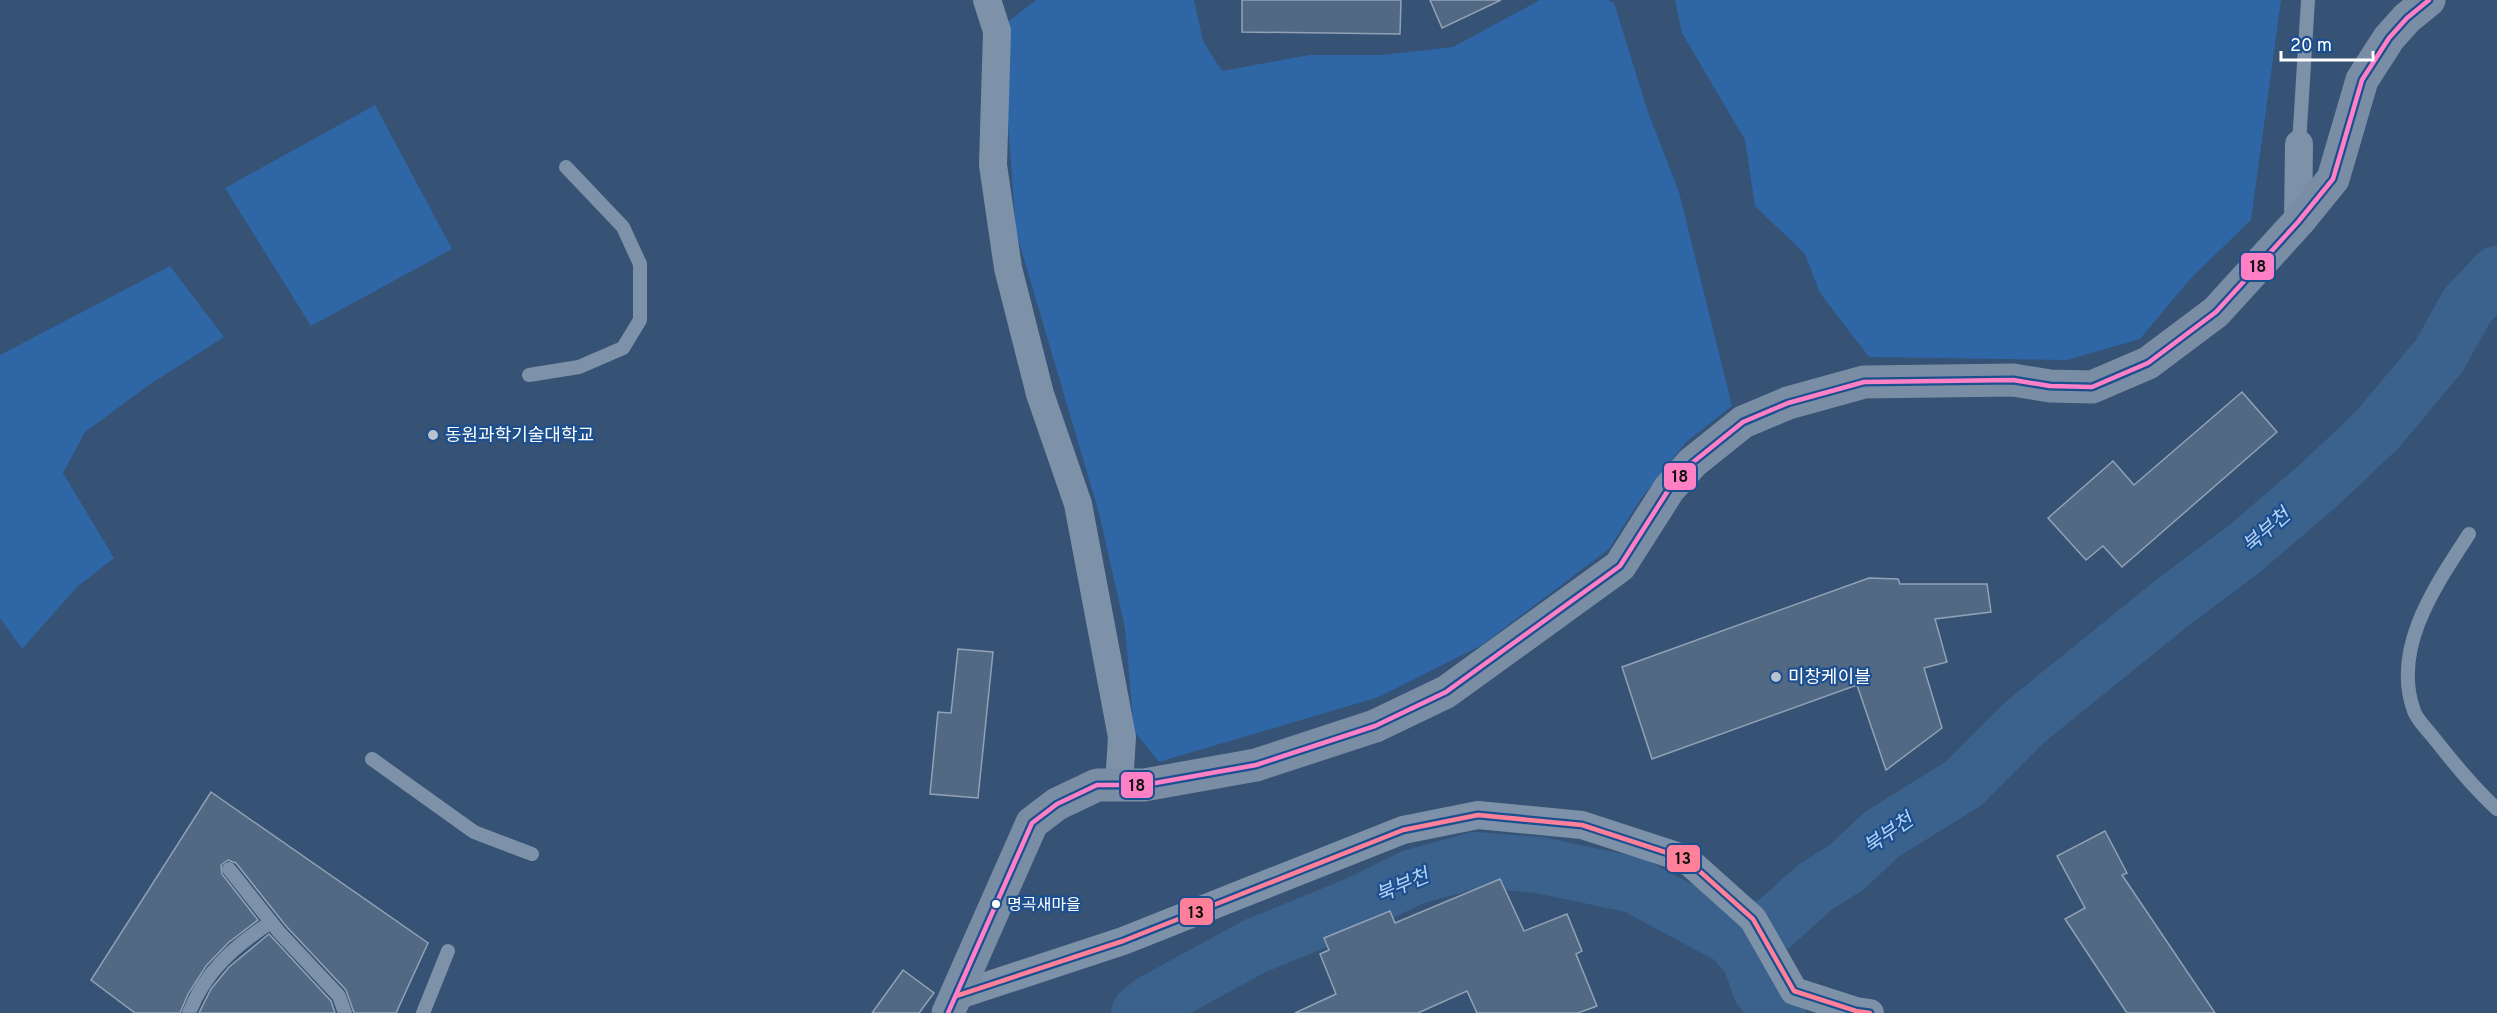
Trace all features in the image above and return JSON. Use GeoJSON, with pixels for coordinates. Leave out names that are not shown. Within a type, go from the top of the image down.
{"type":"FeatureCollection","features":[{"type":"Feature","properties":{"kind":"main road"},"geometry":{"type":"LineString","coordinates":[[952,1005],[1032,823],[1057,804],[1097,785],[1144,785],[1194,778],[1256,765],[1375,726],[1446,692],[1620,566],[1669,489],[1692,463],[1743,422],[1788,403],[1864,382],[2013,380],[2050,386],[2092,387],[2148,363],[2216,312],[2298,222],[2333,179],[2362,80],[2389,38],[2407,18],[2429,0]]}},
{"type":"Feature","properties":{"kind":"street"},"geometry":{"type":"LineString","coordinates":[[987,0],[997,31],[993,165],[1008,268],[1040,394],[1078,504],[1122,737],[1119,785]]}},
{"type":"Feature","properties":{"kind":"street"},"geometry":{"type":"LineString","coordinates":[[2298,222],[2299,144]]}},
{"type":"Feature","properties":{"kind":"street"},"geometry":{"type":"LineString","coordinates":[[952,1005],[1123,941],[1403,830],[1478,814],[1582,825],[1686,859],[1719,886],[1753,919],[1794,991],[1856,1011],[1870,1013]]}},
{"type":"Feature","properties":{"kind":"lane"},"geometry":{"type":"LineString","coordinates":[[2299,144],[2308,0]]}},
{"type":"Feature","properties":{"kind":"lane"},"geometry":{"type":"LineString","coordinates":[[529,375],[579,367],[623,348],[640,320],[640,264],[623,227],[566,167]]}},
{"type":"Feature","properties":{"kind":"lane"},"geometry":{"type":"LineString","coordinates":[[2469,534],[2436,586],[2419,620],[2407,666],[2407,685],[2415,714],[2472,786],[2497,809]]}},
{"type":"Feature","properties":{"kind":"lane"},"geometry":{"type":"LineString","coordinates":[[372,759],[474,832],[532,854]]}},
{"type":"Feature","properties":{"kind":"lane"},"geometry":{"type":"LineString","coordinates":[[229,869],[271,922],[339,996],[345,1013]]}},
{"type":"Feature","properties":{"kind":"lane"},"geometry":{"type":"LineString","coordinates":[[189,1013],[197,993],[235,946],[271,922]]}},
{"type":"Feature","properties":{"kind":"lane"},"geometry":{"type":"LineString","coordinates":[[423,1013],[448,951]]}},
{"type":"Feature","properties":{"kind":"shaded area"},"geometry":{"type":"Polygon","coordinates":[[[1036,0],[1194,0],[1203,41],[1222,71],[1309,55],[1381,55],[1453,47],[1540,0],[1608,0],[1614,3],[1648,112],[1679,192],[1732,406],[1686,442],[1640,500],[1609,549],[1482,645],[1379,697],[1159,762],[1134,731],[1125,628],[1099,513],[1016,232],[1006,96],[1009,21],[1036,0]]]}},
{"type":"Feature","properties":{"kind":"shaded area"},"geometry":{"type":"Polygon","coordinates":[[[1675,0],[2281,0],[2251,220],[2191,278],[2140,339],[2067,360],[1869,357],[1820,293],[1805,254],[1755,206],[1745,140],[1682,33],[1675,0]]]}},
{"type":"Feature","properties":{"kind":"shaded area"},"geometry":{"type":"Polygon","coordinates":[[[375,105],[452,249],[311,326],[225,188],[375,105]]]}},
{"type":"Feature","properties":{"kind":"shaded area"},"geometry":{"type":"Polygon","coordinates":[[[170,266],[224,337],[149,385],[85,432],[63,473],[114,558],[77,587],[22,649],[0,618],[0,355],[170,266]]]}},
{"type":"Feature","properties":{"kind":"building"},"geometry":{"type":"Polygon","coordinates":[[[1242,0],[1401,0],[1400,34],[1242,32],[1242,0]]]}},
{"type":"Feature","properties":{"kind":"building"},"geometry":{"type":"Polygon","coordinates":[[[1430,0],[1501,0],[1442,28],[1430,0]]]}},
{"type":"Feature","properties":{"kind":"building"},"geometry":{"type":"Polygon","coordinates":[[[2242,392],[2277,432],[2122,567],[2103,546],[2086,560],[2048,518],[2113,461],[2134,485],[2242,392]]]}},
{"type":"Feature","properties":{"kind":"building","name":"미창케이블"},"geometry":{"type":"Polygon","coordinates":[[[1869,578],[1898,579],[1900,584],[1987,584],[1991,612],[1935,619],[1947,662],[1924,668],[1942,728],[1886,770],[1857,685],[1652,759],[1622,667],[1869,578]]]}},
{"type":"Feature","properties":{"kind":"building"},"geometry":{"type":"Polygon","coordinates":[[[958,649],[993,652],[978,798],[930,794],[938,712],[951,713],[958,649]]]}},
{"type":"Feature","properties":{"kind":"building"},"geometry":{"type":"Polygon","coordinates":[[[211,792],[428,943],[396,1013],[354,1013],[346,990],[286,926],[236,863],[228,860],[221,865],[222,874],[258,920],[228,943],[206,966],[188,994],[180,1013],[135,1013],[91,980],[211,792]]]}},
{"type":"Feature","properties":{"kind":"building"},"geometry":{"type":"Polygon","coordinates":[[[2105,831],[2127,873],[2122,875],[2215,1013],[2127,1013],[2065,919],[2085,908],[2057,856],[2105,831]]]}},
{"type":"Feature","properties":{"kind":"building"},"geometry":{"type":"Polygon","coordinates":[[[1500,879],[1524,931],[1567,914],[1582,951],[1576,954],[1597,1006],[1578,1013],[1477,1013],[1467,991],[1418,1013],[1295,1013],[1336,994],[1320,954],[1329,950],[1324,938],[1390,911],[1395,923],[1500,879]]]}},
{"type":"Feature","properties":{"kind":"building"},"geometry":{"type":"Polygon","coordinates":[[[269,934],[331,1001],[335,1013],[199,1013],[211,989],[229,967],[269,934]]]}},
{"type":"Feature","properties":{"kind":"building"},"geometry":{"type":"Polygon","coordinates":[[[903,970],[934,993],[919,1013],[872,1013],[903,970]]]}},
{"type":"Feature","properties":{"kind":"waterway","name":"북부천"},"geometry":{"type":"LineString","coordinates":[[1731,937],[1773,925],[1814,888],[1847,867],[1882,834],[1963,784],[2025,722],[2172,603],[2243,550],[2320,484],[2377,430],[2439,356],[2467,306],[2497,274]]}},
{"type":"Feature","properties":{"kind":"waterway","name":"북부천"},"geometry":{"type":"LineString","coordinates":[[1139,1013],[1151,1003],[1255,946],[1356,905],[1413,877],[1475,860],[1539,865],[1634,885],[1731,937],[1750,958],[1760,988],[1778,1013]]}},
{"type":"Feature","properties":{"kind":"transit line","name":"18"},"geometry":{"type":"LineString","coordinates":[[948,1013],[1032,823],[1057,804],[1097,785],[1144,785],[1256,765],[1375,726],[1446,692],[1620,566],[1669,489],[1692,463],[1743,422],[1788,403],[1864,382],[2013,380],[2050,386],[2092,387],[2148,363],[2216,312],[2298,222],[2333,179],[2362,80],[2389,38],[2407,18],[2429,0]]}},
{"type":"Feature","properties":{"kind":"transit line","name":"13"},"geometry":{"type":"LineString","coordinates":[[956,996],[1123,941],[1403,830],[1478,815],[1582,825],[1686,859],[1753,919],[1794,991],[1856,1011],[1870,1013]]}},
{"type":"Feature","properties":{"kind":"place","name":"동원과학기술대학교"},"geometry":{"type":"Point","coordinates":[433,435]}},
{"type":"Feature","properties":{"kind":"place","name":"미창케이블"},"geometry":{"type":"Point","coordinates":[1776,677]}},
{"type":"Feature","properties":{"kind":"place","name":"명곡새마을"},"geometry":{"type":"Point","coordinates":[996,904]}}]}
